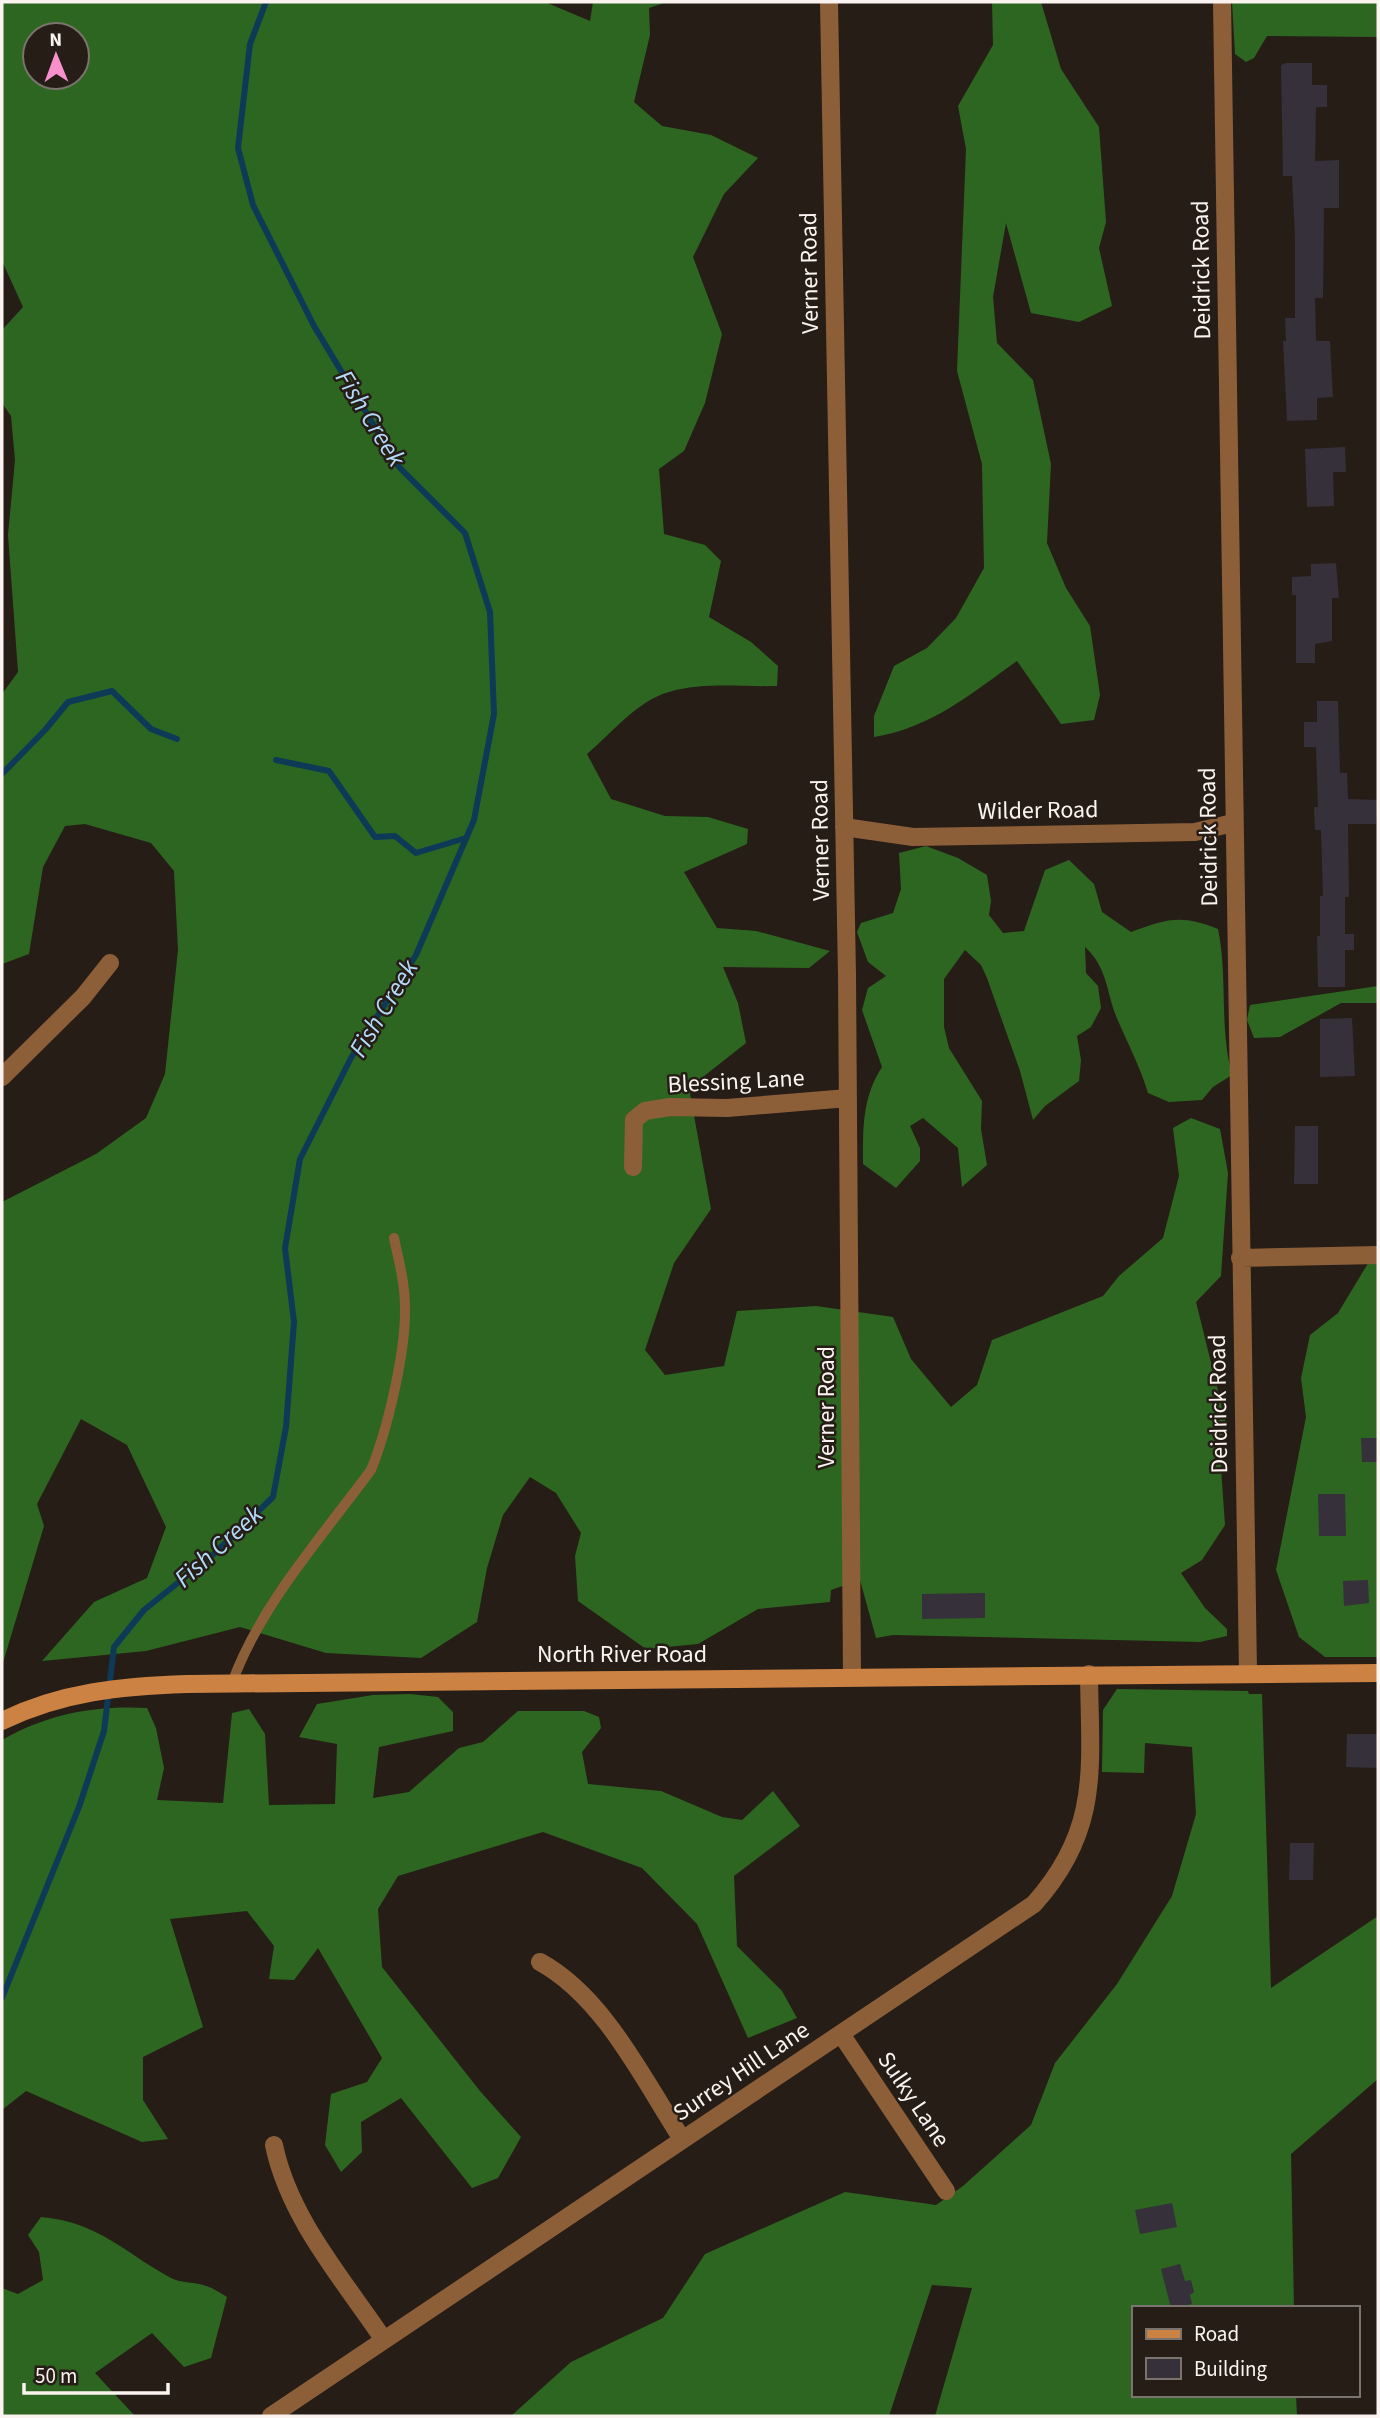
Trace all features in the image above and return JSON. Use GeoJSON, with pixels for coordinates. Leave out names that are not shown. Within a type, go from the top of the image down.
{"type":"FeatureCollection","features":[{"type":"Feature","properties":{"kind":"street","name":"Verner Road"},"geometry":{"type":"LineString","coordinates":[[829,2],[848,1098],[852,1677]]}},
{"type":"Feature","properties":{"kind":"street","name":"Deidrick Road"},"geometry":{"type":"LineString","coordinates":[[1222,2],[1248,1672]]}},
{"type":"Feature","properties":{"kind":"street","name":"Wilder Road"},"geometry":{"type":"LineString","coordinates":[[844,827],[914,837],[1195,832],[1233,823]]}},
{"type":"Feature","properties":{"kind":"street"},"geometry":{"type":"LineString","coordinates":[[2,1077],[83,998],[110,963]]}},
{"type":"Feature","properties":{"kind":"street","name":"Blessing Lane"},"geometry":{"type":"LineString","coordinates":[[633,1167],[634,1120],[645,1111],[670,1107],[727,1108],[848,1098]]}},
{"type":"Feature","properties":{"kind":"street"},"geometry":{"type":"LineString","coordinates":[[1240,1258],[1378,1255]]}},
{"type":"Feature","properties":{"kind":"street","name":"North River Road"},"geometry":{"type":"LineString","coordinates":[[2,1721],[60,1698],[111,1688],[152,1685],[1378,1672]]}},
{"type":"Feature","properties":{"kind":"street","name":"Surrey Hill Lane"},"geometry":{"type":"LineString","coordinates":[[271,2416],[1017,1917],[1056,1878],[1078,1838],[1087,1807],[1090,1775],[1089,1674]]}},
{"type":"Feature","properties":{"kind":"street"},"geometry":{"type":"LineString","coordinates":[[540,1962],[579,1988],[606,2022],[682,2140]]}},
{"type":"Feature","properties":{"kind":"street","name":"Sulky Lane"},"geometry":{"type":"LineString","coordinates":[[841,2034],[946,2191]]}},
{"type":"Feature","properties":{"kind":"street"},"geometry":{"type":"LineString","coordinates":[[274,2145],[280,2173],[294,2206],[384,2340]]}},
{"type":"Feature","properties":{"kind":"lane"},"geometry":{"type":"LineString","coordinates":[[232,1683],[246,1646],[279,1594],[370,1470],[378,1453],[389,1412],[405,1314],[404,1281],[394,1238]]}},
{"type":"Feature","properties":{"kind":"green space"},"geometry":{"type":"Polygon","coordinates":[[[2,2],[545,2],[590,21],[593,2],[667,2],[649,8],[650,35],[634,102],[662,126],[711,135],[758,158],[724,194],[693,257],[722,334],[705,403],[684,451],[659,469],[664,534],[705,545],[721,561],[709,617],[751,642],[778,666],[777,686],[709,686],[669,692],[646,702],[587,754],[611,799],[665,816],[708,817],[748,829],[747,844],[684,872],[717,928],[756,931],[830,951],[809,968],[723,967],[738,1003],[746,1043],[689,1088],[711,1209],[674,1263],[645,1350],[665,1375],[724,1366],[737,1311],[816,1306],[893,1317],[911,1359],[951,1407],[977,1385],[992,1340],[1103,1296],[1119,1276],[1163,1238],[1179,1176],[1173,1128],[1191,1118],[1220,1129],[1228,1173],[1221,1276],[1196,1302],[1226,1423],[1221,1468],[1225,1525],[1202,1560],[1181,1573],[1205,1608],[1227,1629],[1227,1636],[1200,1642],[893,1635],[876,1638],[860,1580],[831,1590],[830,1602],[758,1609],[698,1644],[646,1649],[578,1601],[575,1556],[581,1533],[556,1493],[530,1477],[503,1515],[487,1568],[477,1622],[421,1658],[326,1653],[240,1627],[146,1651],[42,1661],[94,1602],[147,1578],[166,1527],[127,1445],[81,1419],[37,1504],[44,1526],[2,1666],[2,1202],[96,1154],[146,1118],[165,1074],[178,950],[174,871],[151,843],[85,824],[65,826],[43,867],[29,954],[2,964],[2,694],[18,672],[8,535],[15,460],[11,416],[2,403],[2,330],[23,307],[2,261],[2,2]]]}},
{"type":"Feature","properties":{"kind":"green space"},"geometry":{"type":"Polygon","coordinates":[[[992,2],[1041,2],[1061,69],[1099,127],[1106,222],[1099,248],[1112,306],[1079,322],[1031,313],[1006,223],[993,297],[997,343],[1033,380],[1051,464],[1047,543],[1066,588],[1090,626],[1100,695],[1094,720],[1061,724],[1017,661],[950,708],[914,726],[874,737],[874,716],[894,666],[927,648],[956,618],[984,568],[982,464],[957,371],[966,149],[958,106],[993,45],[992,2]]]}},
{"type":"Feature","properties":{"kind":"green space"},"geometry":{"type":"Polygon","coordinates":[[[1232,2],[1378,2],[1378,37],[1267,36],[1254,58],[1246,62],[1235,54],[1232,2]]]}},
{"type":"Feature","properties":{"kind":"green space"},"geometry":{"type":"Polygon","coordinates":[[[926,846],[958,858],[987,875],[991,901],[989,915],[1003,933],[1024,931],[1045,870],[1069,860],[1094,884],[1102,912],[1131,932],[1174,920],[1194,921],[1218,929],[1223,965],[1226,1039],[1232,1075],[1213,1087],[1202,1100],[1169,1102],[1148,1093],[1116,1016],[1102,971],[1085,947],[1086,973],[1098,986],[1101,1008],[1091,1027],[1077,1036],[1081,1060],[1079,1081],[1045,1106],[1033,1120],[1020,1071],[987,978],[981,965],[965,950],[944,979],[944,1027],[949,1048],[982,1101],[981,1129],[987,1165],[962,1187],[958,1148],[923,1118],[910,1126],[920,1148],[920,1161],[896,1188],[863,1164],[867,1102],[882,1067],[862,1010],[868,988],[886,976],[868,962],[857,932],[861,923],[893,913],[901,889],[899,853],[926,846]]]}},
{"type":"Feature","properties":{"kind":"green space"},"geometry":{"type":"Polygon","coordinates":[[[1378,986],[1378,1003],[1341,1003],[1280,1037],[1254,1038],[1247,1020],[1250,1005],[1378,986]]]}},
{"type":"Feature","properties":{"kind":"green space"},"geometry":{"type":"Polygon","coordinates":[[[1373,1255],[1378,1255],[1378,1657],[1325,1657],[1299,1637],[1276,1570],[1306,1417],[1301,1378],[1310,1335],[1338,1313],[1373,1255]]]}},
{"type":"Feature","properties":{"kind":"green space"},"geometry":{"type":"Polygon","coordinates":[[[1117,1689],[1248,1691],[1249,1694],[1262,1694],[1271,1988],[1378,1916],[1378,2079],[1291,2154],[1294,2306],[1132,2306],[1132,2397],[1296,2397],[1297,2416],[935,2416],[972,2288],[932,2285],[889,2416],[511,2416],[571,2362],[663,2318],[705,2254],[845,2192],[936,2205],[963,2186],[1031,2125],[1055,2063],[1117,1984],[1172,1896],[1196,1814],[1192,1747],[1145,1743],[1144,1773],[1102,1772],[1103,1710],[1117,1689]]]}},
{"type":"Feature","properties":{"kind":"green space"},"geometry":{"type":"Polygon","coordinates":[[[410,1694],[438,1697],[453,1712],[453,1731],[379,1747],[373,1798],[409,1792],[459,1748],[483,1742],[518,1711],[584,1711],[599,1717],[601,1728],[582,1752],[588,1784],[661,1791],[722,1817],[742,1820],[773,1791],[800,1826],[734,1876],[737,1946],[782,1991],[797,2018],[748,2038],[697,1924],[642,1868],[543,1832],[398,1876],[378,1909],[382,1967],[480,2091],[521,2137],[498,2178],[472,2188],[401,2098],[361,2122],[362,2152],[341,2172],[325,2145],[331,2094],[367,2082],[382,2058],[318,1948],[294,1980],[269,1979],[274,1946],[247,1911],[170,1919],[203,2027],[143,2057],[143,2100],[168,2139],[142,2142],[26,2091],[2,2110],[2,1740],[36,1724],[72,1713],[109,1708],[147,1708],[156,1728],[164,1768],[157,1800],[223,1803],[232,1713],[249,1709],[265,1734],[269,1805],[335,1804],[337,1744],[299,1737],[317,1704],[373,1695],[410,1694]]]}},
{"type":"Feature","properties":{"kind":"green space"},"geometry":{"type":"Polygon","coordinates":[[[41,2217],[79,2225],[110,2240],[171,2278],[206,2286],[227,2297],[211,2358],[184,2367],[152,2333],[95,2373],[135,2416],[2,2416],[2,2288],[18,2294],[43,2280],[39,2252],[28,2235],[41,2217]]]}},
{"type":"Feature","properties":{"kind":"building"},"geometry":{"type":"Polygon","coordinates":[[[1312,63],[1312,85],[1327,85],[1327,107],[1316,107],[1315,161],[1339,160],[1339,208],[1324,208],[1323,298],[1315,298],[1316,341],[1330,341],[1333,397],[1317,398],[1317,420],[1287,421],[1283,341],[1286,341],[1285,318],[1295,318],[1295,237],[1292,176],[1283,176],[1281,65],[1312,63]]]}},
{"type":"Feature","properties":{"kind":"building"},"geometry":{"type":"Polygon","coordinates":[[[1345,447],[1346,472],[1333,472],[1334,506],[1307,507],[1305,449],[1345,447]]]}},
{"type":"Feature","properties":{"kind":"building"},"geometry":{"type":"Polygon","coordinates":[[[1336,563],[1339,598],[1332,598],[1332,641],[1315,644],[1315,663],[1296,663],[1296,595],[1292,595],[1292,577],[1311,576],[1311,564],[1336,563]]]}},
{"type":"Feature","properties":{"kind":"building"},"geometry":{"type":"Polygon","coordinates":[[[1317,701],[1338,701],[1340,773],[1347,773],[1348,799],[1378,800],[1376,824],[1348,824],[1349,897],[1345,897],[1345,934],[1354,934],[1354,950],[1345,950],[1345,987],[1318,987],[1317,936],[1320,936],[1320,896],[1323,896],[1321,830],[1315,830],[1314,807],[1318,807],[1316,747],[1304,747],[1304,722],[1317,722],[1317,701]]]}},
{"type":"Feature","properties":{"kind":"building"},"geometry":{"type":"Polygon","coordinates":[[[1352,1018],[1355,1076],[1320,1077],[1320,1019],[1352,1018]]]}},
{"type":"Feature","properties":{"kind":"building"},"geometry":{"type":"Polygon","coordinates":[[[1295,1126],[1318,1126],[1318,1184],[1294,1184],[1295,1126]]]}},
{"type":"Feature","properties":{"kind":"building"},"geometry":{"type":"Polygon","coordinates":[[[1361,1438],[1378,1438],[1378,1462],[1362,1462],[1361,1438]]]}},
{"type":"Feature","properties":{"kind":"building"},"geometry":{"type":"Polygon","coordinates":[[[1318,1494],[1345,1494],[1346,1536],[1319,1536],[1318,1494]]]}},
{"type":"Feature","properties":{"kind":"building"},"geometry":{"type":"Polygon","coordinates":[[[1368,1580],[1369,1603],[1344,1606],[1343,1581],[1368,1580]]]}},
{"type":"Feature","properties":{"kind":"building"},"geometry":{"type":"Polygon","coordinates":[[[985,1593],[985,1618],[922,1619],[922,1594],[985,1593]]]}},
{"type":"Feature","properties":{"kind":"building"},"geometry":{"type":"Polygon","coordinates":[[[1347,1734],[1378,1734],[1378,1768],[1346,1767],[1347,1734]]]}},
{"type":"Feature","properties":{"kind":"building"},"geometry":{"type":"Polygon","coordinates":[[[1290,1843],[1314,1843],[1313,1880],[1289,1880],[1290,1843]]]}},
{"type":"Feature","properties":{"kind":"building"},"geometry":{"type":"Polygon","coordinates":[[[1172,2203],[1177,2227],[1140,2234],[1135,2210],[1172,2203]]]}},
{"type":"Feature","properties":{"kind":"building"},"geometry":{"type":"Polygon","coordinates":[[[1180,2264],[1185,2281],[1191,2280],[1194,2292],[1190,2295],[1192,2304],[1170,2306],[1161,2269],[1180,2264]]]}},
{"type":"Feature","properties":{"kind":"waterway","name":"Fish Creek"},"geometry":{"type":"LineString","coordinates":[[2,1998],[79,1807],[104,1731],[114,1647],[144,1610],[215,1553],[273,1497],[286,1427],[294,1322],[285,1248],[300,1159],[351,1058],[416,955],[474,820],[494,714],[490,612],[465,533],[399,467],[314,326],[253,205],[238,148],[250,44],[266,2]]}},
{"type":"Feature","properties":{"kind":"waterway"},"geometry":{"type":"LineString","coordinates":[[2,774],[68,702],[112,691],[151,729],[177,739]]}},
{"type":"Feature","properties":{"kind":"waterway"},"geometry":{"type":"LineString","coordinates":[[276,760],[329,771],[375,837],[395,836],[416,853],[466,838]]}}]}
